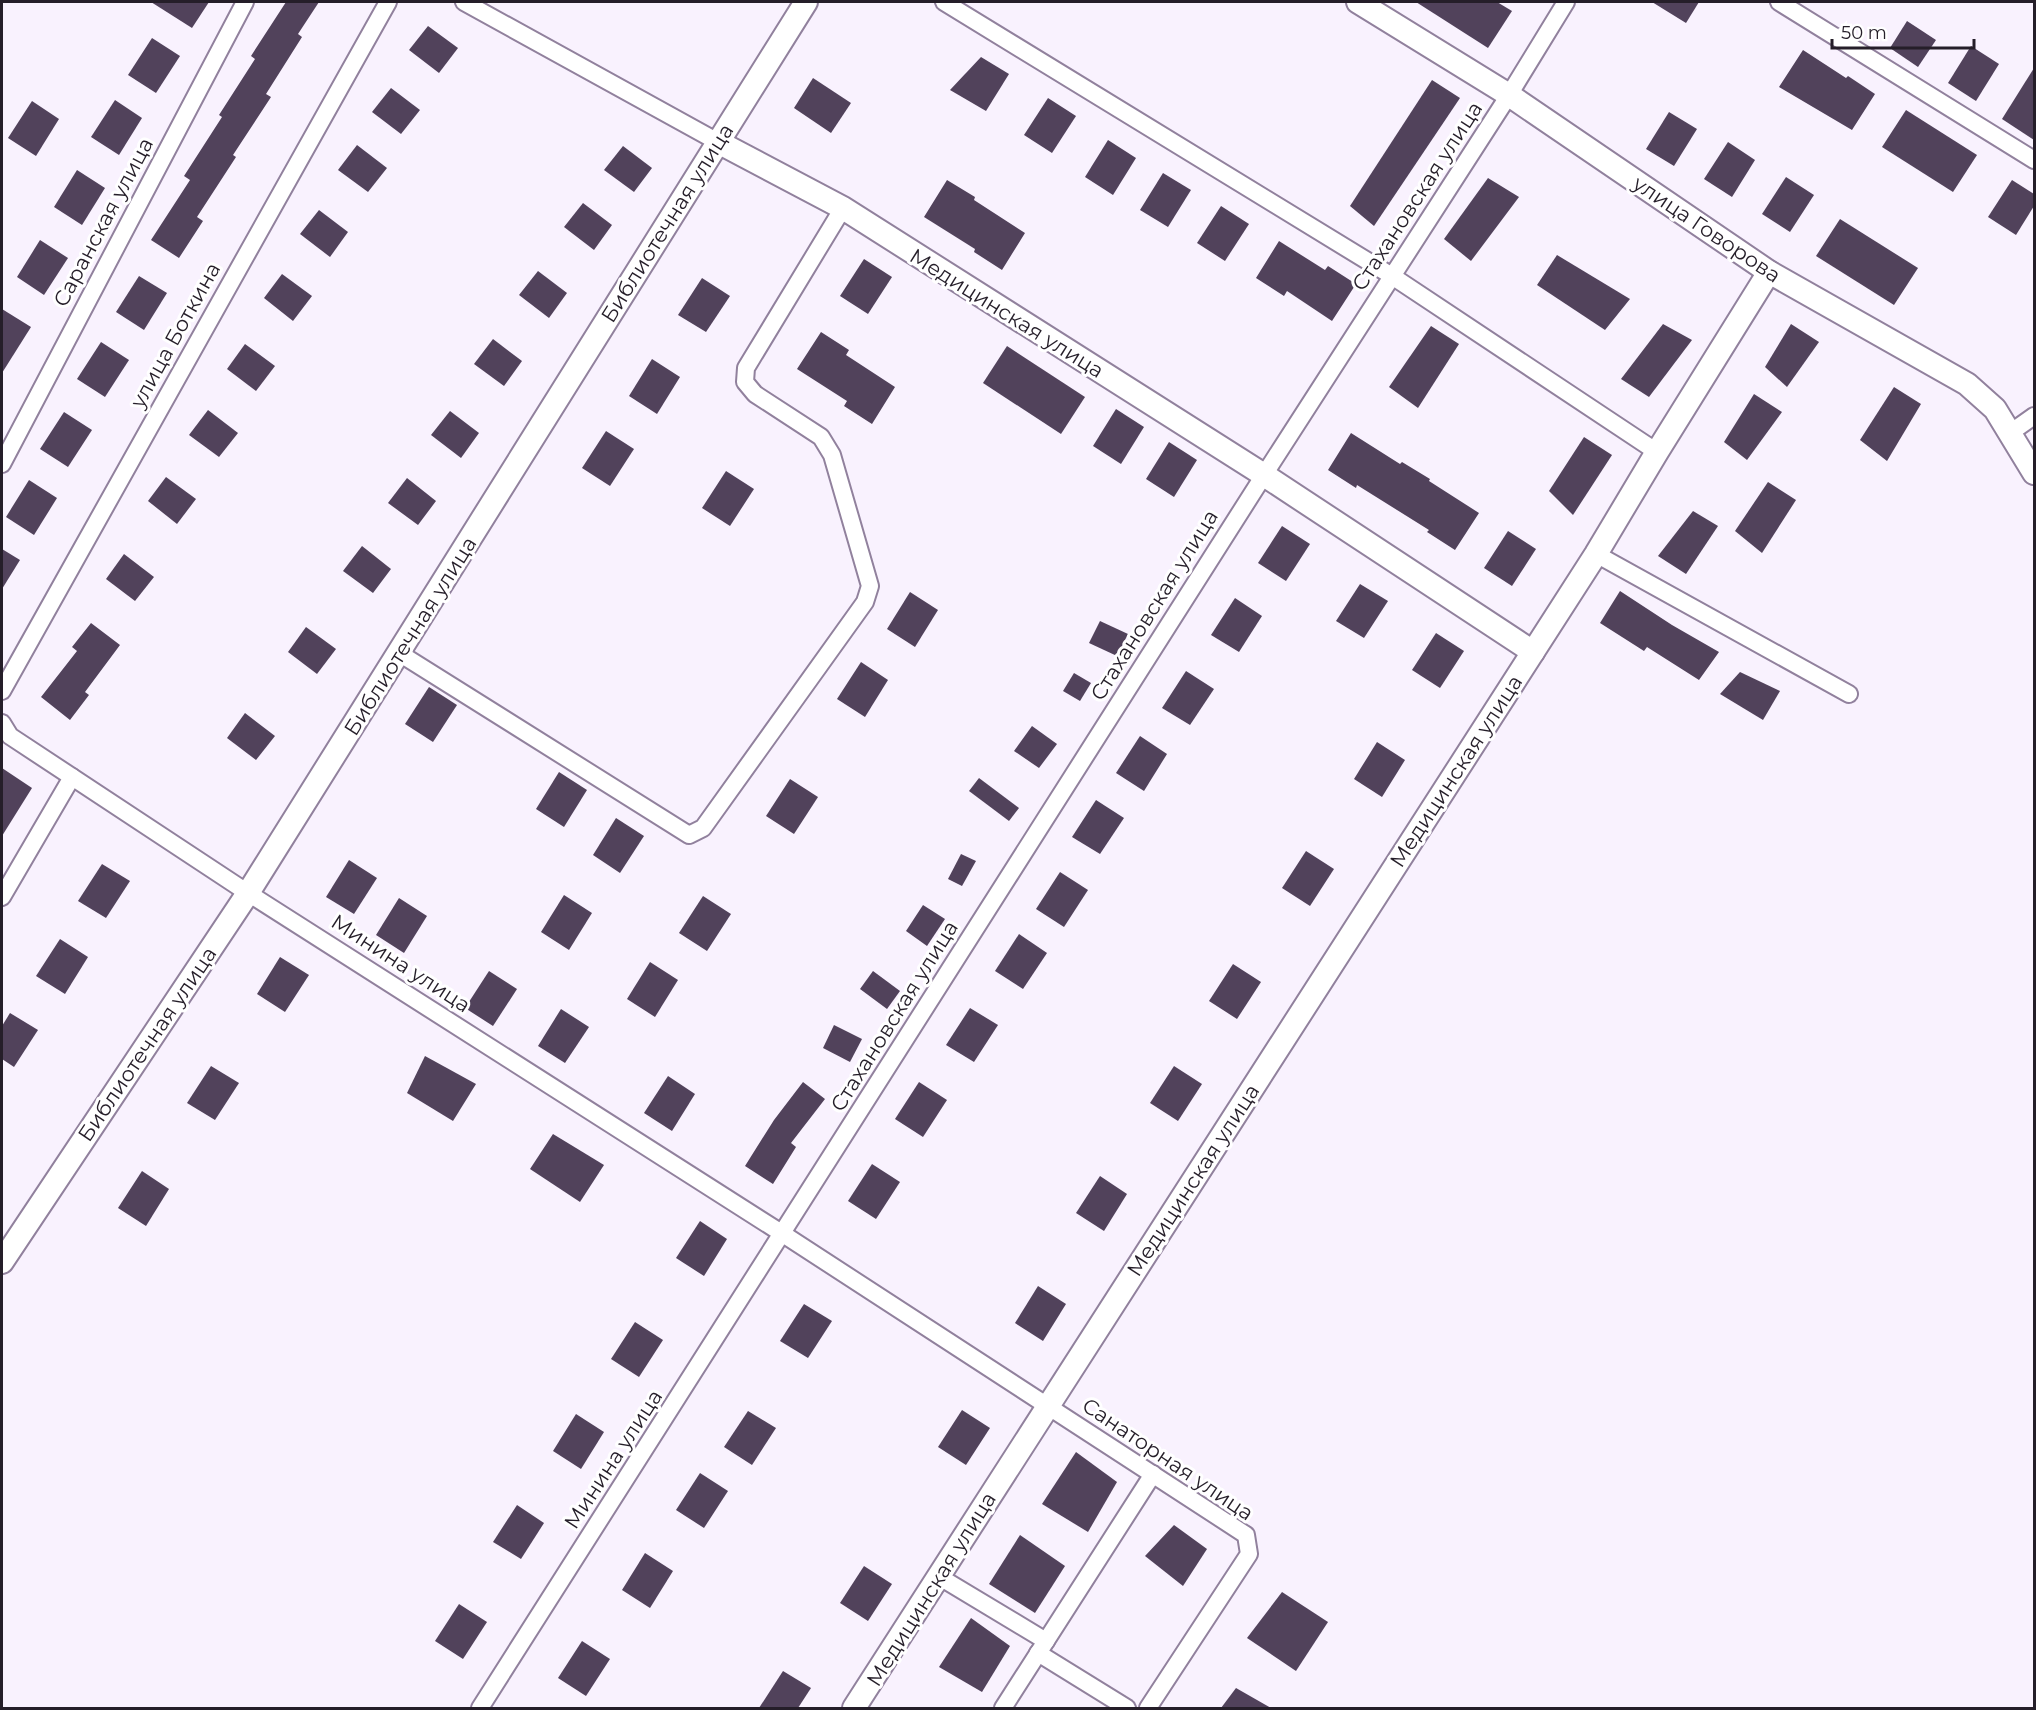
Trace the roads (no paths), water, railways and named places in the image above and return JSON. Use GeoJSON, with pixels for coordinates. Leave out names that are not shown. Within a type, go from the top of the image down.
{"type":"FeatureCollection","features":[{"type":"Feature","properties":{"kind":"street","name":"Саранская улица"},"geometry":{"type":"LineString","coordinates":[[2,464],[245,2]]}},
{"type":"Feature","properties":{"kind":"street","name":"улица Боткина"},"geometry":{"type":"LineString","coordinates":[[2,691],[388,2]]}},
{"type":"Feature","properties":{"kind":"street","name":"Медицинская улица"},"geometry":{"type":"LineString","coordinates":[[464,2],[843,208],[1264,475],[1533,652]]}},
{"type":"Feature","properties":{"kind":"street","name":"Библиотечная улица"},"geometry":{"type":"LineString","coordinates":[[2,1262],[248,893],[806,2]]}},
{"type":"Feature","properties":{"kind":"street"},"geometry":{"type":"LineString","coordinates":[[944,2],[1392,276],[1657,452]]}},
{"type":"Feature","properties":{"kind":"street","name":"улица Говорова"},"geometry":{"type":"LineString","coordinates":[[1358,2],[1509,95],[1769,272],[1967,384],[1995,409],[2034,473]]}},
{"type":"Feature","properties":{"kind":"street","name":"Стахановская улица"},"geometry":{"type":"LineString","coordinates":[[783,1234],[1566,2]]}},
{"type":"Feature","properties":{"kind":"street"},"geometry":{"type":"LineString","coordinates":[[1779,2],[2034,160]]}},
{"type":"Feature","properties":{"kind":"street"},"geometry":{"type":"LineString","coordinates":[[399,653],[689,835],[703,828],[865,602],[870,586],[832,455],[821,437],[754,394],[745,382],[746,368],[843,208]]}},
{"type":"Feature","properties":{"kind":"street","name":"Медицинская улица"},"geometry":{"type":"LineString","coordinates":[[854,1708],[1596,554],[1769,272]]}},
{"type":"Feature","properties":{"kind":"street"},"geometry":{"type":"LineString","coordinates":[[2010,433],[2034,416]]}},
{"type":"Feature","properties":{"kind":"street"},"geometry":{"type":"LineString","coordinates":[[1596,554],[1849,694]]}},
{"type":"Feature","properties":{"kind":"street","name":"Минина улица"},"geometry":{"type":"LineString","coordinates":[[2,723],[10,736],[248,893],[1048,1405]]}},
{"type":"Feature","properties":{"kind":"street"},"geometry":{"type":"LineString","coordinates":[[2,897],[72,777]]}},
{"type":"Feature","properties":{"kind":"street","name":"Минина улица"},"geometry":{"type":"LineString","coordinates":[[480,1708],[783,1234]]}},
{"type":"Feature","properties":{"kind":"street","name":"Санаторная улица"},"geometry":{"type":"LineString","coordinates":[[1048,1405],[1246,1535],[1249,1554],[1149,1708]]}},
{"type":"Feature","properties":{"kind":"street"},"geometry":{"type":"LineString","coordinates":[[1003,1708],[1153,1474]]}},
{"type":"Feature","properties":{"kind":"street"},"geometry":{"type":"LineString","coordinates":[[938,1576],[1127,1708]]}}]}
